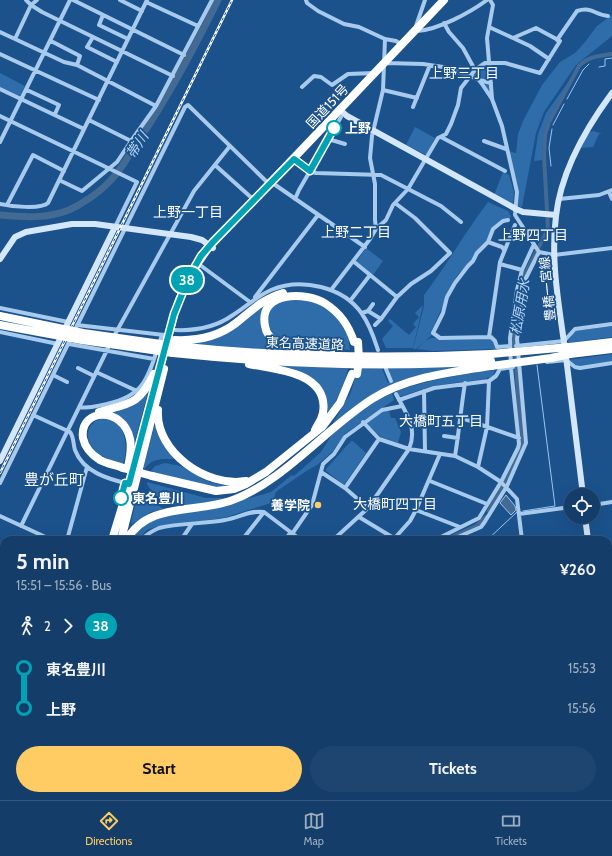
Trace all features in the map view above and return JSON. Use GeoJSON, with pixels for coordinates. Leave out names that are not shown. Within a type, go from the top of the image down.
{"type":"FeatureCollection","features":[{"type":"Feature","properties":{"kind":"highway","name":"国道151号"},"geometry":{"type":"LineString","coordinates":[[116,536],[159,391],[168,333],[186,282],[201,256],[270,183],[340,113],[374,73],[444,0]]}},
{"type":"Feature","properties":{"kind":"highway","name":"国道151号"},"geometry":{"type":"LineString","coordinates":[[127,483],[157,361],[186,294],[200,265],[211,247]]}},
{"type":"Feature","properties":{"kind":"highway"},"geometry":{"type":"LineString","coordinates":[[0,316],[83,333],[174,346],[216,334],[235,324],[269,298],[285,292],[297,291],[317,295],[332,302],[350,322],[356,342],[353,386],[343,407],[320,440]]}},
{"type":"Feature","properties":{"kind":"highway"},"geometry":{"type":"LineString","coordinates":[[356,342],[342,317],[330,307],[316,299],[302,296],[284,297],[272,304],[266,313],[264,322],[267,332],[274,340],[281,344],[297,348],[334,353],[370,354],[386,357]]}},
{"type":"Feature","properties":{"kind":"highway","name":"東名高速道路"},"geometry":{"type":"LineString","coordinates":[[0,325],[88,341],[291,355],[491,360]]}},
{"type":"Feature","properties":{"kind":"highway","name":"東名高速道路"},"geometry":{"type":"LineString","coordinates":[[174,346],[205,356],[259,361],[336,364],[412,364],[491,360],[567,350],[612,342]]}},
{"type":"Feature","properties":{"kind":"highway","name":"東名高速道路"},"geometry":{"type":"LineString","coordinates":[[567,350],[612,349]]}},
{"type":"Feature","properties":{"kind":"highway"},"geometry":{"type":"LineString","coordinates":[[130,536],[135,528],[152,516],[229,501],[254,490],[320,440],[352,413],[373,398],[389,390],[409,382],[491,360],[551,358],[567,350]]}},
{"type":"Feature","properties":{"kind":"highway"},"geometry":{"type":"LineString","coordinates":[[205,356],[294,373],[314,385],[322,398],[323,409],[321,419],[312,436]]}},
{"type":"Feature","properties":{"kind":"highway"},"geometry":{"type":"LineString","coordinates":[[157,361],[142,395],[128,404],[93,414],[84,422],[80,431],[81,445],[92,460],[102,466],[123,470],[214,494],[237,492],[267,481]]}},
{"type":"Feature","properties":{"kind":"highway"},"geometry":{"type":"LineString","coordinates":[[152,478],[216,491],[234,489],[246,484],[259,477],[322,427],[340,403],[355,374]]}},
{"type":"Feature","properties":{"kind":"highway"},"geometry":{"type":"LineString","coordinates":[[159,391],[158,416],[160,431],[168,446],[182,459],[204,474],[221,480],[243,481],[259,477]]}},
{"type":"Feature","properties":{"kind":"highway"},"geometry":{"type":"LineString","coordinates":[[116,536],[127,483],[131,450],[130,441],[127,430],[120,421],[112,416],[101,415],[92,418],[84,430],[83,436],[86,446],[92,454],[101,461],[123,470]]}},
{"type":"Feature","properties":{"kind":"street"},"geometry":{"type":"LineString","coordinates":[[26,0],[31,5],[60,21],[173,76]]}},
{"type":"Feature","properties":{"kind":"street"},"geometry":{"type":"LineString","coordinates":[[15,39],[31,5],[37,0]]}},
{"type":"Feature","properties":{"kind":"street"},"geometry":{"type":"LineString","coordinates":[[0,142],[60,21],[72,0],[184,54]]}},
{"type":"Feature","properties":{"kind":"street"},"geometry":{"type":"LineString","coordinates":[[120,0],[142,11]]}},
{"type":"Feature","properties":{"kind":"street"},"geometry":{"type":"LineString","coordinates":[[59,180],[82,191],[110,169],[116,162],[156,106],[212,0]]}},
{"type":"Feature","properties":{"kind":"street"},"geometry":{"type":"LineString","coordinates":[[306,0],[307,3],[318,11],[344,24],[359,27],[385,39],[402,44]]}},
{"type":"Feature","properties":{"kind":"street"},"geometry":{"type":"LineString","coordinates":[[425,0],[415,30],[420,31],[464,15],[489,0],[493,5],[489,27],[488,62],[492,99]]}},
{"type":"Feature","properties":{"kind":"street"},"geometry":{"type":"LineString","coordinates":[[0,204],[45,206],[64,171],[147,1],[198,26]]}},
{"type":"Feature","properties":{"kind":"street"},"geometry":{"type":"LineString","coordinates":[[557,40],[577,11],[589,9],[604,16],[608,16]]}},
{"type":"Feature","properties":{"kind":"street"},"geometry":{"type":"LineString","coordinates":[[103,15],[99,25],[128,39]]}},
{"type":"Feature","properties":{"kind":"street"},"geometry":{"type":"LineString","coordinates":[[444,23],[449,32],[463,48],[475,70]]}},
{"type":"Feature","properties":{"kind":"street"},"geometry":{"type":"LineString","coordinates":[[489,27],[530,46],[549,59]]}},
{"type":"Feature","properties":{"kind":"street"},"geometry":{"type":"LineString","coordinates":[[331,290],[376,229],[386,220],[395,203],[408,189],[438,138],[446,134],[452,124],[458,105],[460,91],[475,70],[485,62],[488,62],[506,63],[540,73],[560,41],[536,28],[514,38]]}},
{"type":"Feature","properties":{"kind":"street"},"geometry":{"type":"LineString","coordinates":[[0,32],[64,62],[77,65],[156,106]]}},
{"type":"Feature","properties":{"kind":"street"},"geometry":{"type":"LineString","coordinates":[[93,37],[87,47],[117,62]]}},
{"type":"Feature","properties":{"kind":"street"},"geometry":{"type":"LineString","coordinates":[[376,229],[374,174],[370,158],[383,90],[385,39]]}},
{"type":"Feature","properties":{"kind":"street"},"geometry":{"type":"LineString","coordinates":[[50,41],[80,56],[77,65]]}},
{"type":"Feature","properties":{"kind":"street"},"geometry":{"type":"LineString","coordinates":[[0,54],[99,100]]}},
{"type":"Feature","properties":{"kind":"street"},"geometry":{"type":"LineString","coordinates":[[384,63],[443,67],[478,80],[491,82]]}},
{"type":"Feature","properties":{"kind":"street"},"geometry":{"type":"LineString","coordinates":[[414,107],[430,65]]}},
{"type":"Feature","properties":{"kind":"street"},"geometry":{"type":"LineString","coordinates":[[302,87],[314,76],[321,77],[332,85],[348,74],[374,73]]}},
{"type":"Feature","properties":{"kind":"street"},"geometry":{"type":"LineString","coordinates":[[478,80],[492,99],[502,126],[517,192],[516,218],[537,248],[554,255],[612,248]]}},
{"type":"Feature","properties":{"kind":"street"},"geometry":{"type":"LineString","coordinates":[[0,89],[84,129]]}},
{"type":"Feature","properties":{"kind":"street"},"geometry":{"type":"LineString","coordinates":[[27,90],[59,105],[54,114]]}},
{"type":"Feature","properties":{"kind":"street"},"geometry":{"type":"LineString","coordinates":[[383,90],[417,98]]}},
{"type":"Feature","properties":{"kind":"street","name":"豊橋一宮線"},"geometry":{"type":"LineString","coordinates":[[582,488],[550,215],[560,199],[576,150],[594,117],[612,93]]}},
{"type":"Feature","properties":{"kind":"street"},"geometry":{"type":"LineString","coordinates":[[0,483],[185,107],[188,105],[270,183],[364,247]]}},
{"type":"Feature","properties":{"kind":"street"},"geometry":{"type":"LineString","coordinates":[[295,199],[328,139],[340,113],[516,209],[550,215]]}},
{"type":"Feature","properties":{"kind":"street"},"geometry":{"type":"LineString","coordinates":[[0,116],[137,182],[58,344],[3,449],[0,461]]}},
{"type":"Feature","properties":{"kind":"street"},"geometry":{"type":"LineString","coordinates":[[89,120],[131,141]]}},
{"type":"Feature","properties":{"kind":"street"},"geometry":{"type":"LineString","coordinates":[[441,137],[505,171]]}},
{"type":"Feature","properties":{"kind":"street"},"geometry":{"type":"LineString","coordinates":[[328,139],[345,144]]}},
{"type":"Feature","properties":{"kind":"street"},"geometry":{"type":"LineString","coordinates":[[484,141],[506,149]]}},
{"type":"Feature","properties":{"kind":"street"},"geometry":{"type":"LineString","coordinates":[[21,526],[116,330],[194,191],[230,146]]}},
{"type":"Feature","properties":{"kind":"street"},"geometry":{"type":"LineString","coordinates":[[7,205],[33,155],[64,171]]}},
{"type":"Feature","properties":{"kind":"street"},"geometry":{"type":"LineString","coordinates":[[294,159],[310,171],[321,174],[374,174],[383,176],[441,206],[461,222]]}},
{"type":"Feature","properties":{"kind":"street"},"geometry":{"type":"LineString","coordinates":[[214,165],[254,200]]}},
{"type":"Feature","properties":{"kind":"street"},"geometry":{"type":"LineString","coordinates":[[560,199],[599,195],[611,191],[612,199]]}},
{"type":"Feature","properties":{"kind":"street"},"geometry":{"type":"LineString","coordinates":[[375,325],[397,297],[411,284],[431,271],[450,253],[415,218],[395,203]]}},
{"type":"Feature","properties":{"kind":"street"},"geometry":{"type":"LineString","coordinates":[[252,301],[318,215]]}},
{"type":"Feature","properties":{"kind":"street"},"geometry":{"type":"LineString","coordinates":[[508,220],[503,221],[493,229],[488,242],[477,253],[473,262],[455,283],[447,297],[443,313],[433,333],[440,338],[489,337],[495,341],[497,347],[510,346]]}},
{"type":"Feature","properties":{"kind":"street"},"geometry":{"type":"LineString","coordinates":[[0,259],[15,237],[26,232],[72,224],[95,224],[191,237],[202,240],[211,247]]}},
{"type":"Feature","properties":{"kind":"street"},"geometry":{"type":"LineString","coordinates":[[489,337],[500,264],[504,250],[515,225]]}},
{"type":"Feature","properties":{"kind":"street"},"geometry":{"type":"LineString","coordinates":[[488,242],[502,247],[504,250]]}},
{"type":"Feature","properties":{"kind":"street"},"geometry":{"type":"LineString","coordinates":[[443,536],[475,520],[481,514],[487,504],[504,484],[518,448],[519,438],[510,346],[517,290],[522,270],[537,248]]}},
{"type":"Feature","properties":{"kind":"street"},"geometry":{"type":"LineString","coordinates":[[459,536],[484,523],[526,443],[516,346],[526,278],[537,248]]}},
{"type":"Feature","properties":{"kind":"street"},"geometry":{"type":"LineString","coordinates":[[353,261],[397,297]]}},
{"type":"Feature","properties":{"kind":"street"},"geometry":{"type":"LineString","coordinates":[[500,264],[522,270]]}},
{"type":"Feature","properties":{"kind":"street"},"geometry":{"type":"LineString","coordinates":[[200,265],[252,301]]}},
{"type":"Feature","properties":{"kind":"street"},"geometry":{"type":"LineString","coordinates":[[350,301],[370,275]]}},
{"type":"Feature","properties":{"kind":"street"},"geometry":{"type":"LineString","coordinates":[[77,325],[116,330],[168,333],[197,329],[216,324],[272,290],[287,286],[309,285],[331,290],[350,301],[362,313],[378,350]]}},
{"type":"Feature","properties":{"kind":"street"},"geometry":{"type":"LineString","coordinates":[[362,313],[368,311],[373,304]]}},
{"type":"Feature","properties":{"kind":"street"},"geometry":{"type":"LineString","coordinates":[[0,308],[68,322]]}},
{"type":"Feature","properties":{"kind":"street"},"geometry":{"type":"LineString","coordinates":[[368,311],[381,319]]}},
{"type":"Feature","properties":{"kind":"street"},"geometry":{"type":"LineString","coordinates":[[612,324],[575,329],[567,350],[575,367],[580,368],[612,363]]}},
{"type":"Feature","properties":{"kind":"street"},"geometry":{"type":"LineString","coordinates":[[0,332],[58,344]]}},
{"type":"Feature","properties":{"kind":"street"},"geometry":{"type":"LineString","coordinates":[[69,344],[107,350],[157,361],[136,391],[123,400],[90,409],[79,407]]}},
{"type":"Feature","properties":{"kind":"street"},"geometry":{"type":"LineString","coordinates":[[516,346],[567,350]]}},
{"type":"Feature","properties":{"kind":"street"},"geometry":{"type":"LineString","coordinates":[[399,400],[424,391],[489,380],[496,376],[500,369],[511,368],[567,350]]}},
{"type":"Feature","properties":{"kind":"street"},"geometry":{"type":"LineString","coordinates":[[78,368],[136,391]]}},
{"type":"Feature","properties":{"kind":"street"},"geometry":{"type":"LineString","coordinates":[[386,369],[391,382]]}},
{"type":"Feature","properties":{"kind":"street"},"geometry":{"type":"LineString","coordinates":[[53,375],[67,382]]}},
{"type":"Feature","properties":{"kind":"street"},"geometry":{"type":"LineString","coordinates":[[478,467],[487,427],[489,380]]}},
{"type":"Feature","properties":{"kind":"street"},"geometry":{"type":"LineString","coordinates":[[455,456],[459,417],[465,383]]}},
{"type":"Feature","properties":{"kind":"street"},"geometry":{"type":"LineString","coordinates":[[424,391],[425,452]]}},
{"type":"Feature","properties":{"kind":"street"},"geometry":{"type":"LineString","coordinates":[[338,536],[368,508],[409,449],[412,440],[412,430],[396,394]]}},
{"type":"Feature","properties":{"kind":"street"},"geometry":{"type":"LineString","coordinates":[[289,536],[312,505],[323,464],[334,454],[345,437],[363,422],[382,410],[402,406]]}},
{"type":"Feature","properties":{"kind":"street"},"geometry":{"type":"LineString","coordinates":[[33,415],[72,434],[77,454],[87,467],[104,476],[127,483]]}},
{"type":"Feature","properties":{"kind":"street"},"geometry":{"type":"LineString","coordinates":[[459,417],[519,438]]}},
{"type":"Feature","properties":{"kind":"street"},"geometry":{"type":"LineString","coordinates":[[363,422],[380,439],[409,449],[455,456],[478,467],[504,484],[517,499],[522,536]]}},
{"type":"Feature","properties":{"kind":"street"},"geometry":{"type":"LineString","coordinates":[[444,436],[458,438]]}},
{"type":"Feature","properties":{"kind":"street"},"geometry":{"type":"LineString","coordinates":[[345,488],[380,439]]}},
{"type":"Feature","properties":{"kind":"street"},"geometry":{"type":"LineString","coordinates":[[398,536],[410,521],[416,510],[440,454]]}},
{"type":"Feature","properties":{"kind":"street"},"geometry":{"type":"LineString","coordinates":[[68,536],[87,467]]}},
{"type":"Feature","properties":{"kind":"street"},"geometry":{"type":"LineString","coordinates":[[321,472],[345,488],[368,508]]}},
{"type":"Feature","properties":{"kind":"street"},"geometry":{"type":"LineString","coordinates":[[430,480],[487,504]]}},
{"type":"Feature","properties":{"kind":"street"},"geometry":{"type":"LineString","coordinates":[[600,504],[612,502]]}},
{"type":"Feature","properties":{"kind":"street"},"geometry":{"type":"LineString","coordinates":[[519,514],[564,509]]}},
{"type":"Feature","properties":{"kind":"street"},"geometry":{"type":"LineString","coordinates":[[416,510],[460,527]]}},
{"type":"Feature","properties":{"kind":"street"},"geometry":{"type":"LineString","coordinates":[[144,536],[155,530],[225,520],[251,512],[264,512],[296,536]]}},
{"type":"Feature","properties":{"kind":"street"},"geometry":{"type":"LineString","coordinates":[[245,536],[264,512]]}},
{"type":"Feature","properties":{"kind":"street"},"geometry":{"type":"LineString","coordinates":[[0,516],[21,526],[37,536]]}},
{"type":"Feature","properties":{"kind":"street"},"geometry":{"type":"LineString","coordinates":[[359,517],[390,536]]}},
{"type":"Feature","properties":{"kind":"street"},"geometry":{"type":"LineString","coordinates":[[184,536],[192,524]]}},
{"type":"Feature","properties":{"kind":"street"},"geometry":{"type":"LineString","coordinates":[[586,524],[587,536]]}},
{"type":"Feature","properties":{"kind":"shaded area"},"geometry":{"type":"Polygon","coordinates":[[[612,15],[612,36],[576,65],[544,112],[536,133],[522,207],[518,206],[519,192],[508,151],[516,153],[518,134],[523,121],[542,85],[560,62],[575,53],[597,26],[612,15]]]}},
{"type":"Feature","properties":{"kind":"shaded area"},"geometry":{"type":"Polygon","coordinates":[[[485,64],[488,67],[490,92],[473,76],[485,64]]]}},
{"type":"Feature","properties":{"kind":"shaded area"},"geometry":{"type":"Polygon","coordinates":[[[0,73],[25,86],[20,96],[0,87],[0,73]]]}},
{"type":"Feature","properties":{"kind":"shaded area"},"geometry":{"type":"Polygon","coordinates":[[[574,74],[556,105],[547,125],[544,135],[542,160],[534,161],[538,134],[546,113],[574,74]]]}},
{"type":"Feature","properties":{"kind":"shaded area"},"geometry":{"type":"Polygon","coordinates":[[[415,127],[435,138],[426,155],[406,145],[415,127]]]}},
{"type":"Feature","properties":{"kind":"shaded area"},"geometry":{"type":"Polygon","coordinates":[[[594,131],[602,134],[599,134],[593,147],[580,148],[589,132],[594,131]]]}},
{"type":"Feature","properties":{"kind":"shaded area"},"geometry":{"type":"Polygon","coordinates":[[[503,172],[509,175],[514,192],[513,205],[494,195],[503,172]]]}},
{"type":"Feature","properties":{"kind":"shaded area"},"geometry":{"type":"Polygon","coordinates":[[[488,202],[508,211],[511,216],[510,219],[502,220],[472,261],[459,273],[432,330],[432,335],[416,349],[413,349],[424,306],[424,295],[488,202]]]}},
{"type":"Feature","properties":{"kind":"shaded area"},"geometry":{"type":"Polygon","coordinates":[[[366,248],[383,261],[373,275],[356,262],[366,248]]]}},
{"type":"Feature","properties":{"kind":"shaded area"},"geometry":{"type":"Polygon","coordinates":[[[307,298],[334,313],[348,336],[350,350],[310,347],[281,341],[268,329],[268,313],[278,301],[307,298]]]}},
{"type":"Feature","properties":{"kind":"shaded area"},"geometry":{"type":"Polygon","coordinates":[[[270,302],[263,331],[299,351],[229,348],[185,343],[194,342],[270,302]]]}},
{"type":"Feature","properties":{"kind":"shaded area"},"geometry":{"type":"Polygon","coordinates":[[[423,305],[413,348],[386,348],[382,339],[393,326],[388,321],[390,319],[409,335],[416,327],[413,324],[419,317],[415,313],[423,305]]]}},
{"type":"Feature","properties":{"kind":"shaded area"},"geometry":{"type":"Polygon","coordinates":[[[612,326],[612,337],[567,343],[572,334],[576,331],[612,326]]]}},
{"type":"Feature","properties":{"kind":"shaded area"},"geometry":{"type":"Polygon","coordinates":[[[431,338],[489,338],[494,343],[495,349],[433,351],[417,349],[425,341],[431,338]]]}},
{"type":"Feature","properties":{"kind":"shaded area"},"geometry":{"type":"Polygon","coordinates":[[[612,354],[612,361],[579,366],[568,360],[612,354]]]}},
{"type":"Feature","properties":{"kind":"shaded area"},"geometry":{"type":"Polygon","coordinates":[[[277,365],[348,368],[344,383],[338,396],[322,422],[321,391],[277,365]]]}},
{"type":"Feature","properties":{"kind":"shaded area"},"geometry":{"type":"Polygon","coordinates":[[[466,366],[415,378],[333,423],[351,392],[358,368],[382,369],[388,383],[393,380],[388,369],[466,366]]]}},
{"type":"Feature","properties":{"kind":"shaded area"},"geometry":{"type":"Polygon","coordinates":[[[495,370],[493,376],[485,379],[432,386],[402,396],[398,396],[396,391],[445,378],[495,370]]]}},
{"type":"Feature","properties":{"kind":"shaded area"},"geometry":{"type":"Polygon","coordinates":[[[148,392],[134,441],[131,430],[126,422],[118,415],[108,411],[148,392]]]}},
{"type":"Feature","properties":{"kind":"shaded area"},"geometry":{"type":"Polygon","coordinates":[[[392,393],[394,400],[346,433],[332,452],[317,465],[277,491],[274,502],[223,518],[156,527],[147,530],[141,536],[130,536],[157,517],[224,507],[245,499],[271,492],[292,475],[294,476],[321,452],[335,430],[372,403],[392,393]]]}},
{"type":"Feature","properties":{"kind":"shaded area"},"geometry":{"type":"Polygon","coordinates":[[[389,410],[391,418],[395,418],[401,432],[398,443],[381,437],[366,423],[383,411],[389,410]]]}},
{"type":"Feature","properties":{"kind":"shaded area"},"geometry":{"type":"Polygon","coordinates":[[[100,419],[109,419],[115,422],[124,434],[126,449],[123,464],[100,454],[88,440],[89,428],[95,421],[100,419]]]}},
{"type":"Feature","properties":{"kind":"shaded area"},"geometry":{"type":"Polygon","coordinates":[[[155,424],[163,443],[177,459],[163,459],[154,461],[144,470],[144,465],[155,424]]]}},
{"type":"Feature","properties":{"kind":"shaded area"},"geometry":{"type":"Polygon","coordinates":[[[351,441],[353,441],[366,453],[344,485],[326,471],[326,469],[351,441]]]}},
{"type":"Feature","properties":{"kind":"shaded area"},"geometry":{"type":"Polygon","coordinates":[[[165,463],[181,466],[209,482],[229,486],[219,489],[149,473],[155,466],[165,463]]]}},
{"type":"Feature","properties":{"kind":"shaded area"},"geometry":{"type":"Polygon","coordinates":[[[147,482],[206,498],[229,498],[195,505],[184,506],[173,504],[163,501],[154,494],[147,482]]]}},
{"type":"Feature","properties":{"kind":"shaded area"},"geometry":{"type":"Polygon","coordinates":[[[142,491],[152,502],[164,509],[151,512],[132,524],[131,521],[139,492],[143,502],[146,501],[142,491]]]}},
{"type":"Feature","properties":{"kind":"shaded area"},"geometry":{"type":"Polygon","coordinates":[[[506,495],[515,506],[516,510],[511,515],[500,503],[506,495]]]}},
{"type":"Feature","properties":{"kind":"waterway","name":"帯川"},"geometry":{"type":"LineString","coordinates":[[0,215],[35,217],[61,213],[85,201],[105,186],[121,168],[160,108],[190,55],[218,0]]}},
{"type":"Feature","properties":{"kind":"waterway","name":"松原用水"},"geometry":{"type":"LineString","coordinates":[[489,511],[522,447],[514,337],[524,276],[548,229],[544,156],[545,135],[549,122],[579,66],[590,58],[612,54]]}},
{"type":"Feature","properties":{"kind":"waterway"},"geometry":{"type":"LineString","coordinates":[[599,67],[605,66],[605,59],[612,58]]}},
{"type":"Feature","properties":{"kind":"waterway"},"geometry":{"type":"LineString","coordinates":[[567,99],[583,70],[589,64]]}},
{"type":"Feature","properties":{"kind":"waterway"},"geometry":{"type":"LineString","coordinates":[[553,125],[564,104]]}},
{"type":"Feature","properties":{"kind":"waterway"},"geometry":{"type":"LineString","coordinates":[[551,166],[549,148],[552,129]]}},
{"type":"Feature","properties":{"kind":"waterway"},"geometry":{"type":"LineString","coordinates":[[523,511],[555,506],[537,365]]}},
{"type":"Feature","properties":{"kind":"waterway"},"geometry":{"type":"LineString","coordinates":[[491,536],[517,512]]}},
{"type":"Feature","properties":{"kind":"waterway","name":"松原用水"},"geometry":{"type":"LineString","coordinates":[[454,536],[476,526],[486,517]]}},
{"type":"Feature","properties":{"kind":"railway"},"geometry":{"type":"LineString","coordinates":[[0,473],[232,0]]}},
{"type":"Feature","properties":{"kind":"bus line","name":"38"},"geometry":{"type":"LineString","coordinates":[[121,498],[125,483],[129,484],[176,308],[189,277],[201,256],[294,159],[310,171],[334,128]]}},
{"type":"Feature","properties":{"kind":"place","name":"上野"},"geometry":{"type":"Point","coordinates":[334,128]}},
{"type":"Feature","properties":{"kind":"place","name":"東名豊川"},"geometry":{"type":"Point","coordinates":[121,498]}},
{"type":"Feature","properties":{"kind":"place","name":"養学院"},"geometry":{"type":"Point","coordinates":[318,505]}},
{"type":"Feature","properties":{"kind":"district","name":"上野三丁目"},"geometry":{"type":"Point","coordinates":[464,73]}},
{"type":"Feature","properties":{"kind":"district","name":"上野一丁目"},"geometry":{"type":"Point","coordinates":[188,212]}},
{"type":"Feature","properties":{"kind":"district","name":"上野二丁目"},"geometry":{"type":"Point","coordinates":[356,232]}},
{"type":"Feature","properties":{"kind":"district","name":"上野四丁目"},"geometry":{"type":"Point","coordinates":[533,235]}},
{"type":"Feature","properties":{"kind":"district","name":"大橋町五丁目"},"geometry":{"type":"Point","coordinates":[441,421]}},
{"type":"Feature","properties":{"kind":"district","name":"豊が丘町"},"geometry":{"type":"Point","coordinates":[54,480]}},
{"type":"Feature","properties":{"kind":"district","name":"大橋町四丁目"},"geometry":{"type":"Point","coordinates":[395,504]}}]}
